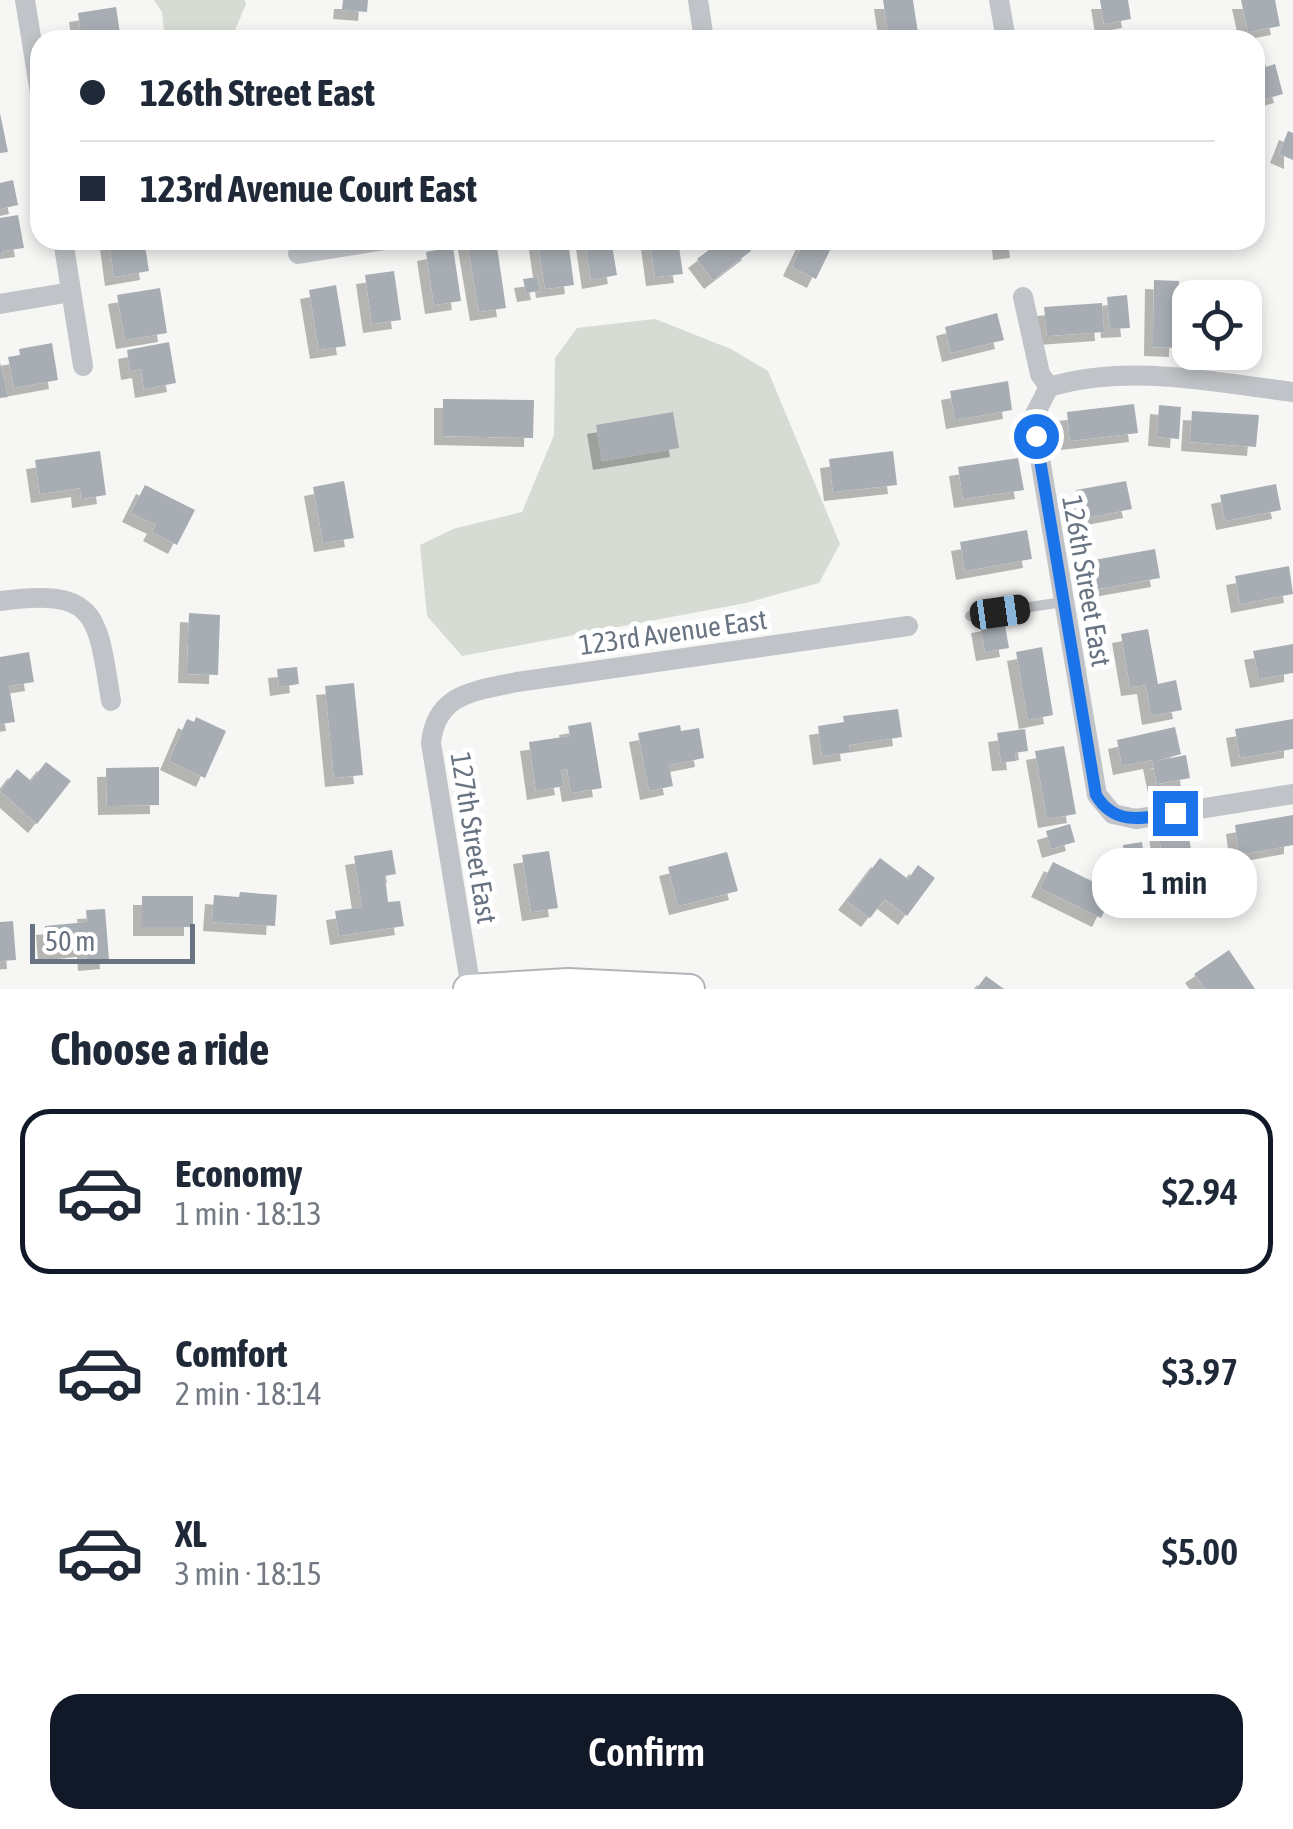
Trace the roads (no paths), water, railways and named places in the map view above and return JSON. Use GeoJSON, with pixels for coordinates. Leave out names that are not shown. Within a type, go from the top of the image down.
{"type":"FeatureCollection","features":[{"type":"Feature","properties":{"kind":"main road"},"geometry":{"type":"LineString","coordinates":[[470,989],[568,982],[690,989]]}},
{"type":"Feature","properties":{"kind":"street"},"geometry":{"type":"LineString","coordinates":[[26,0],[31,30]]}},
{"type":"Feature","properties":{"kind":"street"},"geometry":{"type":"LineString","coordinates":[[698,0],[702,30]]}},
{"type":"Feature","properties":{"kind":"street"},"geometry":{"type":"LineString","coordinates":[[1000,0],[1004,30]]}},
{"type":"Feature","properties":{"kind":"street"},"geometry":{"type":"LineString","coordinates":[[65,250],[83,366]]}},
{"type":"Feature","properties":{"kind":"street"},"geometry":{"type":"LineString","coordinates":[[298,254],[323,250]]}},
{"type":"Feature","properties":{"kind":"street"},"geometry":{"type":"LineString","coordinates":[[0,304],[71,292]]}},
{"type":"Feature","properties":{"kind":"street"},"geometry":{"type":"LineString","coordinates":[[1022,297],[1040,374],[1049,388],[1083,377],[1166,377],[1293,392]]}},
{"type":"Feature","properties":{"kind":"street","name":"126th Street East"},"geometry":{"type":"LineString","coordinates":[[1049,388],[1035,414],[1036,436],[1096,795],[1113,814],[1136,819],[1293,794]]}},
{"type":"Feature","properties":{"kind":"street"},"geometry":{"type":"LineString","coordinates":[[0,601],[39,596],[78,602],[91,618],[102,646],[112,702]]}},
{"type":"Feature","properties":{"kind":"street","name":"123rd Avenue East"},"geometry":{"type":"LineString","coordinates":[[449,700],[461,693],[517,682],[908,626]]}},
{"type":"Feature","properties":{"kind":"street","name":"127th Street East"},"geometry":{"type":"LineString","coordinates":[[449,700],[433,724],[431,743],[470,989]]}},
{"type":"Feature","properties":{"kind":"lane"},"geometry":{"type":"LineString","coordinates":[[970,616],[1063,602]]}}]}
